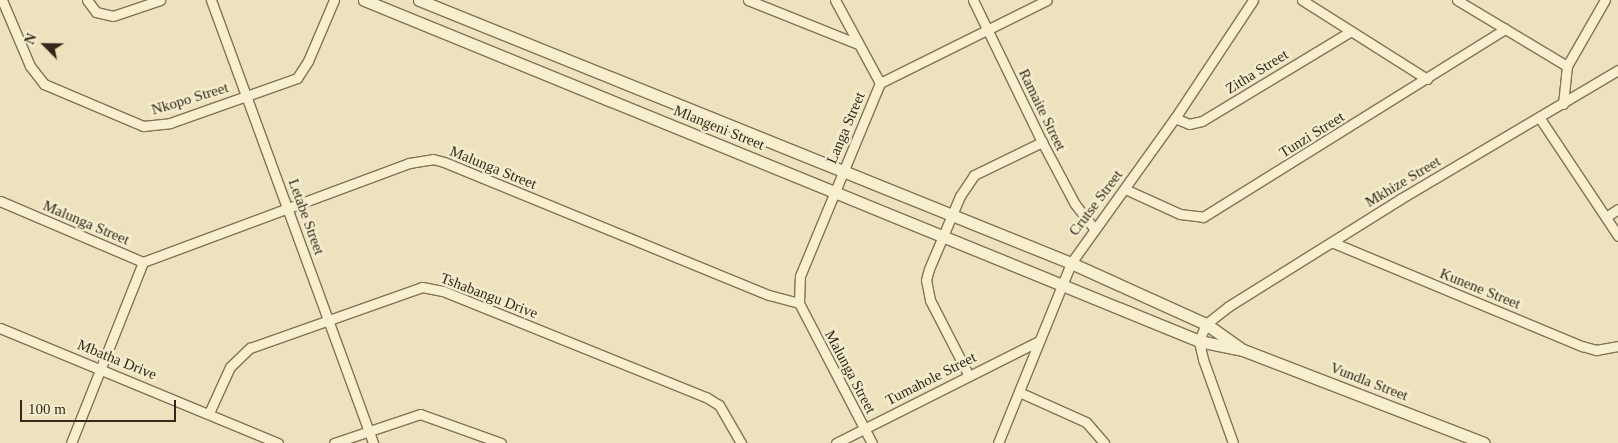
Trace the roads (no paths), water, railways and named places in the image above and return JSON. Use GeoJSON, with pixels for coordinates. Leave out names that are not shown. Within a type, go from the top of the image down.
{"type":"FeatureCollection","features":[{"type":"Feature","properties":{"kind":"street","name":"Nkopo Street"},"geometry":{"type":"LineString","coordinates":[[2,0],[30,66],[44,84],[127,122],[143,126],[170,123],[297,78],[308,61],[334,0]]}},
{"type":"Feature","properties":{"kind":"street"},"geometry":{"type":"LineString","coordinates":[[87,0],[96,12],[113,16],[160,0]]}},
{"type":"Feature","properties":{"kind":"street","name":"Letabe Street"},"geometry":{"type":"LineString","coordinates":[[211,0],[373,443]]}},
{"type":"Feature","properties":{"kind":"street","name":"Mlangeni Street"},"geometry":{"type":"LineString","coordinates":[[364,0],[835,191],[942,238],[1062,283]]}},
{"type":"Feature","properties":{"kind":"street","name":"Mlangeni Street"},"geometry":{"type":"LineString","coordinates":[[419,0],[1071,263]]}},
{"type":"Feature","properties":{"kind":"street"},"geometry":{"type":"LineString","coordinates":[[748,0],[858,44]]}},
{"type":"Feature","properties":{"kind":"street"},"geometry":{"type":"LineString","coordinates":[[835,0],[880,83]]}},
{"type":"Feature","properties":{"kind":"street","name":"Ramaite Street"},"geometry":{"type":"LineString","coordinates":[[973,0],[1042,142],[1075,204],[1094,228]]}},
{"type":"Feature","properties":{"kind":"street","name":"Langa Street"},"geometry":{"type":"LineString","coordinates":[[799,302],[800,276],[880,83],[1047,0]]}},
{"type":"Feature","properties":{"kind":"street","name":"Crutse Street"},"geometry":{"type":"LineString","coordinates":[[998,443],[1071,263],[1094,228],[1125,189],[1175,118],[1253,0]]}},
{"type":"Feature","properties":{"kind":"street"},"geometry":{"type":"LineString","coordinates":[[1302,0],[1427,79]]}},
{"type":"Feature","properties":{"kind":"street"},"geometry":{"type":"LineString","coordinates":[[1457,0],[1567,66]]}},
{"type":"Feature","properties":{"kind":"street"},"geometry":{"type":"LineString","coordinates":[[1563,104],[1567,66],[1605,0]]}},
{"type":"Feature","properties":{"kind":"street","name":"Tunzi Street"},"geometry":{"type":"LineString","coordinates":[[1125,189],[1180,214],[1203,217],[1505,29]]}},
{"type":"Feature","properties":{"kind":"street","name":"Zitha Street"},"geometry":{"type":"LineString","coordinates":[[1175,118],[1189,124],[1202,121],[1351,31]]}},
{"type":"Feature","properties":{"kind":"street","name":"Mkhize Street"},"geometry":{"type":"LineString","coordinates":[[1206,324],[1229,306],[1618,70]]}},
{"type":"Feature","properties":{"kind":"street"},"geometry":{"type":"LineString","coordinates":[[1539,117],[1618,236]]}},
{"type":"Feature","properties":{"kind":"street"},"geometry":{"type":"LineString","coordinates":[[969,376],[926,290],[929,269],[951,216],[974,175],[1042,142]]}},
{"type":"Feature","properties":{"kind":"street","name":"Malunga Street"},"geometry":{"type":"LineString","coordinates":[[0,201],[144,262],[410,163],[433,159],[769,295],[799,302],[872,443]]}},
{"type":"Feature","properties":{"kind":"street"},"geometry":{"type":"LineString","coordinates":[[1606,217],[1618,209]]}},
{"type":"Feature","properties":{"kind":"street","name":"Kunene Street"},"geometry":{"type":"LineString","coordinates":[[1334,243],[1582,346],[1596,350],[1618,346]]}},
{"type":"Feature","properties":{"kind":"street"},"geometry":{"type":"LineString","coordinates":[[71,443],[144,262]]}},
{"type":"Feature","properties":{"kind":"street","name":"Vundla Street"},"geometry":{"type":"LineString","coordinates":[[1071,263],[1206,324],[1243,350]]}},
{"type":"Feature","properties":{"kind":"street","name":"Vundla Street"},"geometry":{"type":"LineString","coordinates":[[1062,283],[1199,341],[1243,350],[1484,443]]}},
{"type":"Feature","properties":{"kind":"street","name":"Tshabangu Drive"},"geometry":{"type":"LineString","coordinates":[[209,412],[223,378],[237,356],[264,342],[412,289],[443,291],[706,397],[719,405],[741,443]]}},
{"type":"Feature","properties":{"kind":"street"},"geometry":{"type":"LineString","coordinates":[[1206,324],[1199,341],[1233,443]]}},
{"type":"Feature","properties":{"kind":"street","name":"Mbatha Drive"},"geometry":{"type":"LineString","coordinates":[[0,328],[209,412],[278,443]]}},
{"type":"Feature","properties":{"kind":"street","name":"Tumahole Street"},"geometry":{"type":"LineString","coordinates":[[836,443],[1039,341]]}},
{"type":"Feature","properties":{"kind":"street"},"geometry":{"type":"LineString","coordinates":[[1019,392],[1086,422],[1104,443]]}},
{"type":"Feature","properties":{"kind":"street"},"geometry":{"type":"LineString","coordinates":[[334,443],[420,414],[501,443]]}}]}
